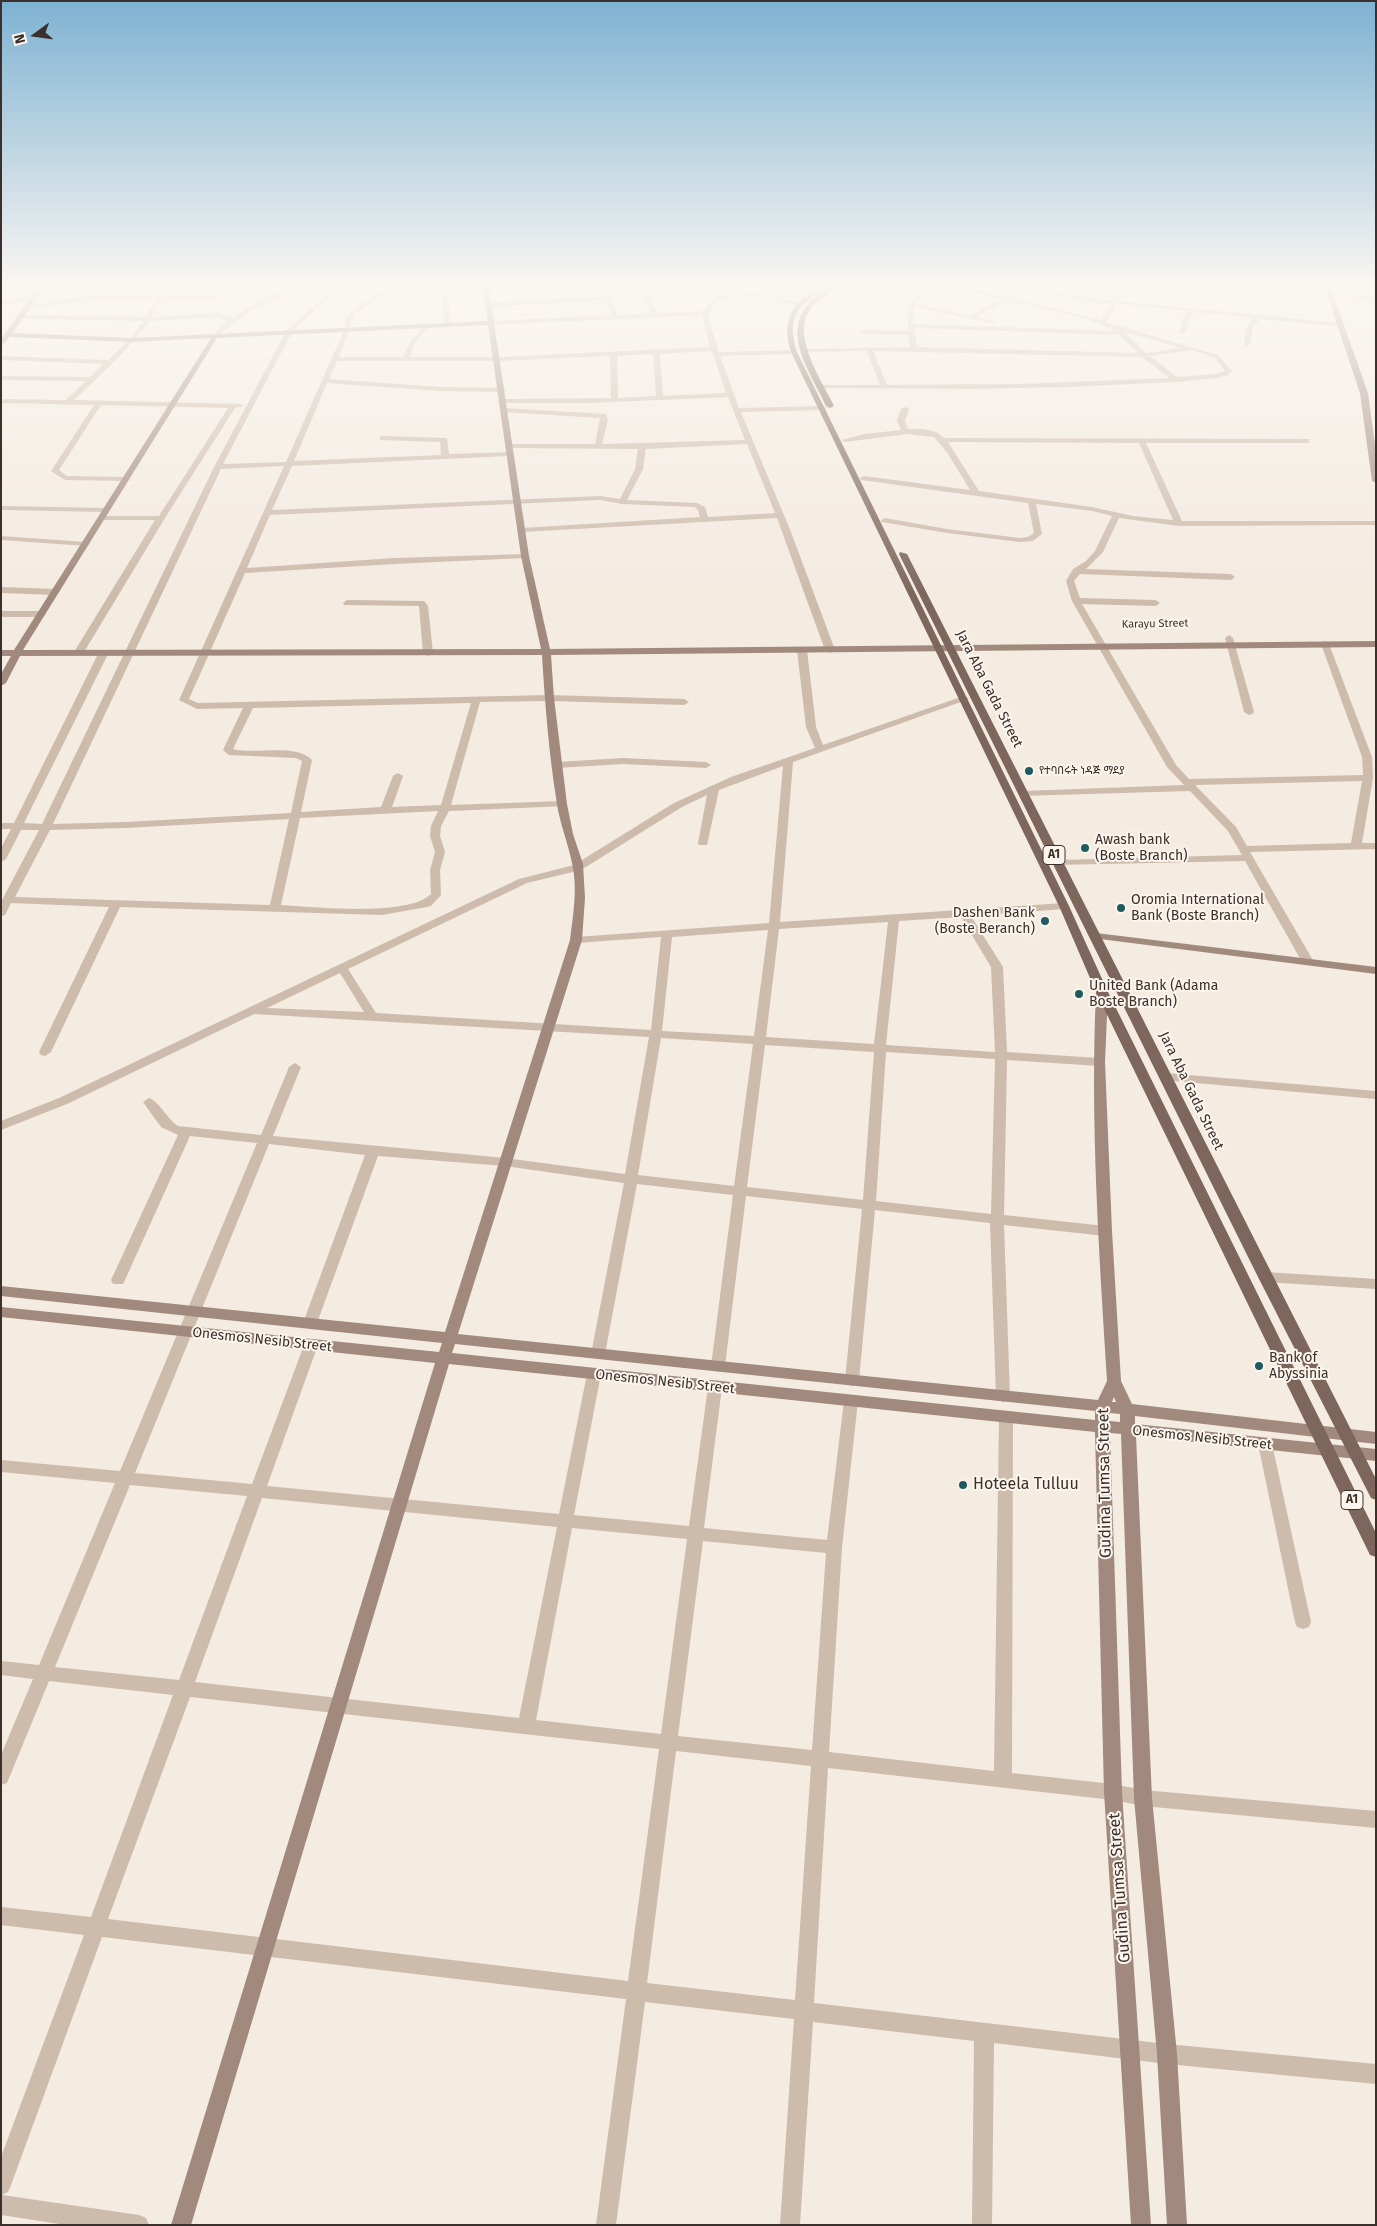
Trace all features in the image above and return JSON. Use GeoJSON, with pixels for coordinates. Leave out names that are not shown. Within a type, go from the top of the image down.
{"type":"FeatureCollection","features":[{"type":"Feature","properties":{"kind":"main road","name":"Jara Aba Gada Street"},"geometry":{"type":"LineString","coordinates":[[814,387],[1064,906],[1102,992],[1320,1433]]}},
{"type":"Feature","properties":{"kind":"main road","name":"Jara Aba Gada Street"},"geometry":{"type":"LineString","coordinates":[[822,387],[845,440],[885,520],[1376,1494]]}},
{"type":"Feature","properties":{"kind":"main road","name":"A1"},"geometry":{"type":"LineString","coordinates":[[1320,1433],[1376,1550]]}},
{"type":"Feature","properties":{"kind":"street"},"geometry":{"type":"LineString","coordinates":[[68,402],[84,387]]}},
{"type":"Feature","properties":{"kind":"street"},"geometry":{"type":"LineString","coordinates":[[1,683],[17,653],[184,387]]}},
{"type":"Feature","properties":{"kind":"street"},"geometry":{"type":"LineString","coordinates":[[1,913],[46,827],[128,652],[218,467],[260,387]]}},
{"type":"Feature","properties":{"kind":"street"},"geometry":{"type":"LineString","coordinates":[[322,387],[184,700],[196,706],[549,698],[684,702]]}},
{"type":"Feature","properties":{"kind":"street"},"geometry":{"type":"LineString","coordinates":[[410,387],[502,390]]}},
{"type":"Feature","properties":{"kind":"street"},"geometry":{"type":"LineString","coordinates":[[181,2225],[450,1338],[576,940],[580,898],[578,866],[568,834],[562,804],[549,698],[546,652],[524,556],[502,387]]}},
{"type":"Feature","properties":{"kind":"street"},"geometry":{"type":"LineString","coordinates":[[614,387],[615,400]]}},
{"type":"Feature","properties":{"kind":"street"},"geometry":{"type":"LineString","coordinates":[[659,387],[660,399]]}},
{"type":"Feature","properties":{"kind":"street"},"geometry":{"type":"LineString","coordinates":[[729,387],[748,442],[780,515],[830,650]]}},
{"type":"Feature","properties":{"kind":"street"},"geometry":{"type":"LineString","coordinates":[[822,387],[1018,387]]}},
{"type":"Feature","properties":{"kind":"street"},"geometry":{"type":"LineString","coordinates":[[1362,387],[1374,437],[1375,480]]}},
{"type":"Feature","properties":{"kind":"street"},"geometry":{"type":"LineString","coordinates":[[504,401],[660,399],[732,395]]}},
{"type":"Feature","properties":{"kind":"street"},"geometry":{"type":"LineString","coordinates":[[1,401],[250,406]]}},
{"type":"Feature","properties":{"kind":"street"},"geometry":{"type":"LineString","coordinates":[[99,403],[55,471],[65,478],[126,479]]}},
{"type":"Feature","properties":{"kind":"street"},"geometry":{"type":"LineString","coordinates":[[79,652],[233,406]]}},
{"type":"Feature","properties":{"kind":"street"},"geometry":{"type":"LineString","coordinates":[[737,410],[823,408]]}},
{"type":"Feature","properties":{"kind":"street"},"geometry":{"type":"LineString","coordinates":[[905,409],[901,421],[905,432]]}},
{"type":"Feature","properties":{"kind":"street"},"geometry":{"type":"LineString","coordinates":[[505,410],[603,416],[604,420],[598,447]]}},
{"type":"Feature","properties":{"kind":"street"},"geometry":{"type":"LineString","coordinates":[[845,440],[876,434],[932,433],[942,440],[976,493]]}},
{"type":"Feature","properties":{"kind":"street"},"geometry":{"type":"LineString","coordinates":[[383,438],[444,440],[444,458]]}},
{"type":"Feature","properties":{"kind":"street"},"geometry":{"type":"LineString","coordinates":[[942,440],[1306,441]]}},
{"type":"Feature","properties":{"kind":"street"},"geometry":{"type":"LineString","coordinates":[[1141,440],[1179,524]]}},
{"type":"Feature","properties":{"kind":"street"},"geometry":{"type":"LineString","coordinates":[[218,467],[444,458],[510,450],[748,442]]}},
{"type":"Feature","properties":{"kind":"street"},"geometry":{"type":"LineString","coordinates":[[622,502],[641,468],[643,458],[642,447]]}},
{"type":"Feature","properties":{"kind":"street"},"geometry":{"type":"LineString","coordinates":[[864,478],[1031,500],[1092,509],[1116,516],[1179,524],[1376,523]]}},
{"type":"Feature","properties":{"kind":"street"},"geometry":{"type":"LineString","coordinates":[[267,513],[600,498],[622,502],[696,505],[702,509],[705,519]]}},
{"type":"Feature","properties":{"kind":"street"},"geometry":{"type":"LineString","coordinates":[[885,520],[947,531],[1020,540],[1030,539],[1038,534],[1031,500]]}},
{"type":"Feature","properties":{"kind":"street"},"geometry":{"type":"LineString","coordinates":[[622,502],[644,522]]}},
{"type":"Feature","properties":{"kind":"street"},"geometry":{"type":"LineString","coordinates":[[1,508],[107,510]]}},
{"type":"Feature","properties":{"kind":"street"},"geometry":{"type":"LineString","coordinates":[[522,530],[780,515]]}},
{"type":"Feature","properties":{"kind":"street"},"geometry":{"type":"LineString","coordinates":[[1116,516],[1098,554],[1086,566],[1076,571],[1070,581],[1076,601],[1172,767],[1232,829],[1308,962]]}},
{"type":"Feature","properties":{"kind":"street"},"geometry":{"type":"LineString","coordinates":[[102,518],[162,518]]}},
{"type":"Feature","properties":{"kind":"street"},"geometry":{"type":"LineString","coordinates":[[1,538],[86,544]]}},
{"type":"Feature","properties":{"kind":"street"},"geometry":{"type":"LineString","coordinates":[[242,571],[394,561],[524,556]]}},
{"type":"Feature","properties":{"kind":"street"},"geometry":{"type":"LineString","coordinates":[[1076,571],[1231,576]]}},
{"type":"Feature","properties":{"kind":"street"},"geometry":{"type":"LineString","coordinates":[[1,590],[55,592]]}},
{"type":"Feature","properties":{"kind":"street"},"geometry":{"type":"LineString","coordinates":[[1076,601],[1156,603]]}},
{"type":"Feature","properties":{"kind":"street"},"geometry":{"type":"LineString","coordinates":[[347,603],[420,603],[424,606],[428,653]]}},
{"type":"Feature","properties":{"kind":"street"},"geometry":{"type":"LineString","coordinates":[[1,614],[42,614]]}},
{"type":"Feature","properties":{"kind":"street","name":"Karayu Street"},"geometry":{"type":"LineString","coordinates":[[1,653],[428,653],[830,650],[937,645],[1376,637]]}},
{"type":"Feature","properties":{"kind":"street"},"geometry":{"type":"LineString","coordinates":[[1230,641],[1249,712]]}},
{"type":"Feature","properties":{"kind":"street","name":"Karayu Street"},"geometry":{"type":"LineString","coordinates":[[1230,641],[1376,644]]}},
{"type":"Feature","properties":{"kind":"street"},"geometry":{"type":"LineString","coordinates":[[1325,644],[1367,758],[1368,778],[1356,846]]}},
{"type":"Feature","properties":{"kind":"street"},"geometry":{"type":"LineString","coordinates":[[802,650],[810,728],[820,749]]}},
{"type":"Feature","properties":{"kind":"street"},"geometry":{"type":"LineString","coordinates":[[1,859],[104,652]]}},
{"type":"Feature","properties":{"kind":"street"},"geometry":{"type":"LineString","coordinates":[[1,1126],[63,1101],[523,881],[578,866],[678,805],[714,788],[964,698]]}},
{"type":"Feature","properties":{"kind":"street"},"geometry":{"type":"LineString","coordinates":[[8,900],[382,912],[427,904],[436,896],[435,870],[440,852],[435,836],[436,826],[445,808],[476,700]]}},
{"type":"Feature","properties":{"kind":"street"},"geometry":{"type":"LineString","coordinates":[[249,705],[228,750],[232,753],[298,755],[307,760],[275,908]]}},
{"type":"Feature","properties":{"kind":"street"},"geometry":{"type":"LineString","coordinates":[[718,1366],[774,926],[788,760]]}},
{"type":"Feature","properties":{"kind":"street"},"geometry":{"type":"LineString","coordinates":[[557,765],[623,761],[706,765]]}},
{"type":"Feature","properties":{"kind":"street"},"geometry":{"type":"LineString","coordinates":[[385,811],[398,776]]}},
{"type":"Feature","properties":{"kind":"street"},"geometry":{"type":"LineString","coordinates":[[1024,794],[1368,778]]}},
{"type":"Feature","properties":{"kind":"street"},"geometry":{"type":"LineString","coordinates":[[703,844],[714,788]]}},
{"type":"Feature","properties":{"kind":"street"},"geometry":{"type":"LineString","coordinates":[[1,826],[46,827],[199,822],[296,815],[562,804]]}},
{"type":"Feature","properties":{"kind":"street"},"geometry":{"type":"LineString","coordinates":[[1058,863],[1376,846]]}},
{"type":"Feature","properties":{"kind":"street"},"geometry":{"type":"LineString","coordinates":[[45,1052],[116,904]]}},
{"type":"Feature","properties":{"kind":"street"},"geometry":{"type":"LineString","coordinates":[[576,940],[1064,906]]}},
{"type":"Feature","properties":{"kind":"street"},"geometry":{"type":"LineString","coordinates":[[964,913],[997,968],[1001,1056],[997,1219],[1003,1396]]}},
{"type":"Feature","properties":{"kind":"street"},"geometry":{"type":"LineString","coordinates":[[852,1380],[869,1205],[880,1048],[894,918]]}},
{"type":"Feature","properties":{"kind":"street"},"geometry":{"type":"LineString","coordinates":[[598,1354],[656,1034],[667,934]]}},
{"type":"Feature","properties":{"kind":"street"},"geometry":{"type":"LineString","coordinates":[[1096,936],[1376,971]]}},
{"type":"Feature","properties":{"kind":"street"},"geometry":{"type":"LineString","coordinates":[[342,968],[372,1016]]}},
{"type":"Feature","properties":{"kind":"street"},"geometry":{"type":"LineString","coordinates":[[1102,992],[1099,1062],[1104,1231],[1114,1381]]}},
{"type":"Feature","properties":{"kind":"street"},"geometry":{"type":"LineString","coordinates":[[253,1010],[1099,1062]]}},
{"type":"Feature","properties":{"kind":"street"},"geometry":{"type":"LineString","coordinates":[[1,1776],[295,1067]]}},
{"type":"Feature","properties":{"kind":"street"},"geometry":{"type":"LineString","coordinates":[[1166,1077],[1376,1095]]}},
{"type":"Feature","properties":{"kind":"street"},"geometry":{"type":"LineString","coordinates":[[149,1102],[165,1124],[175,1130],[186,1132],[505,1162],[631,1179],[1104,1231]]}},
{"type":"Feature","properties":{"kind":"street"},"geometry":{"type":"LineString","coordinates":[[118,1280],[186,1132]]}},
{"type":"Feature","properties":{"kind":"street"},"geometry":{"type":"LineString","coordinates":[[310,1324],[373,1151]]}},
{"type":"Feature","properties":{"kind":"street"},"geometry":{"type":"LineString","coordinates":[[1265,1277],[1376,1284]]}},
{"type":"Feature","properties":{"kind":"street","name":"Onesmos Nesib Street"},"geometry":{"type":"LineString","coordinates":[[1,1291],[1102,1406],[1320,1433],[1376,1438]]}},
{"type":"Feature","properties":{"kind":"street","name":"Onesmos Nesib Street"},"geometry":{"type":"LineString","coordinates":[[1,1312],[1376,1455]]}},
{"type":"Feature","properties":{"kind":"street"},"geometry":{"type":"LineString","coordinates":[[1,2185],[310,1345]]}},
{"type":"Feature","properties":{"kind":"street"},"geometry":{"type":"LineString","coordinates":[[526,1726],[594,1374]]}},
{"type":"Feature","properties":{"kind":"street","name":"Gudina Tumsa Street"},"geometry":{"type":"LineString","coordinates":[[1114,1381],[1102,1406],[1113,1792],[1141,2225]]}},
{"type":"Feature","properties":{"kind":"street","name":"Gudina Tumsa Street"},"geometry":{"type":"LineString","coordinates":[[1114,1381],[1127,1409],[1144,1798],[1167,2054],[1177,2225]]}},
{"type":"Feature","properties":{"kind":"street"},"geometry":{"type":"LineString","coordinates":[[606,2225],[715,1387]]}},
{"type":"Feature","properties":{"kind":"street"},"geometry":{"type":"LineString","coordinates":[[790,2225],[834,1547],[851,1401]]}},
{"type":"Feature","properties":{"kind":"street"},"geometry":{"type":"LineString","coordinates":[[1003,1780],[1006,1417]]}},
{"type":"Feature","properties":{"kind":"street"},"geometry":{"type":"LineString","coordinates":[[1265,1444],[1303,1622]]}},
{"type":"Feature","properties":{"kind":"street"},"geometry":{"type":"LineString","coordinates":[[1,1466],[834,1547]]}},
{"type":"Feature","properties":{"kind":"street"},"geometry":{"type":"LineString","coordinates":[[1,1668],[1113,1792],[1144,1798],[1376,1820]]}},
{"type":"Feature","properties":{"kind":"street"},"geometry":{"type":"LineString","coordinates":[[1,1916],[1131,2050],[1376,2074]]}},
{"type":"Feature","properties":{"kind":"street"},"geometry":{"type":"LineString","coordinates":[[982,2225],[984,2033]]}},
{"type":"Feature","properties":{"kind":"street"},"geometry":{"type":"LineString","coordinates":[[1,2206],[139,2225]]}},
{"type":"Feature","properties":{"kind":"place","name":"የተባበሩት ነዳጅ ማደያ"},"geometry":{"type":"Point","coordinates":[1029,771]}},
{"type":"Feature","properties":{"kind":"place","name":"Awash bank (Boste Branch)"},"geometry":{"type":"Point","coordinates":[1085,848]}},
{"type":"Feature","properties":{"kind":"place","name":"Oromia International Bank (Boste Branch)"},"geometry":{"type":"Point","coordinates":[1121,908]}},
{"type":"Feature","properties":{"kind":"place","name":"Dashen Bank (Boste Beranch)"},"geometry":{"type":"Point","coordinates":[1045,921]}},
{"type":"Feature","properties":{"kind":"place","name":"United Bank (Adama Boste Branch)"},"geometry":{"type":"Point","coordinates":[1079,994]}},
{"type":"Feature","properties":{"kind":"place","name":"Bank of Abyssinia"},"geometry":{"type":"Point","coordinates":[1259,1366]}},
{"type":"Feature","properties":{"kind":"place","name":"Hoteela Tulluu"},"geometry":{"type":"Point","coordinates":[963,1485]}}]}
